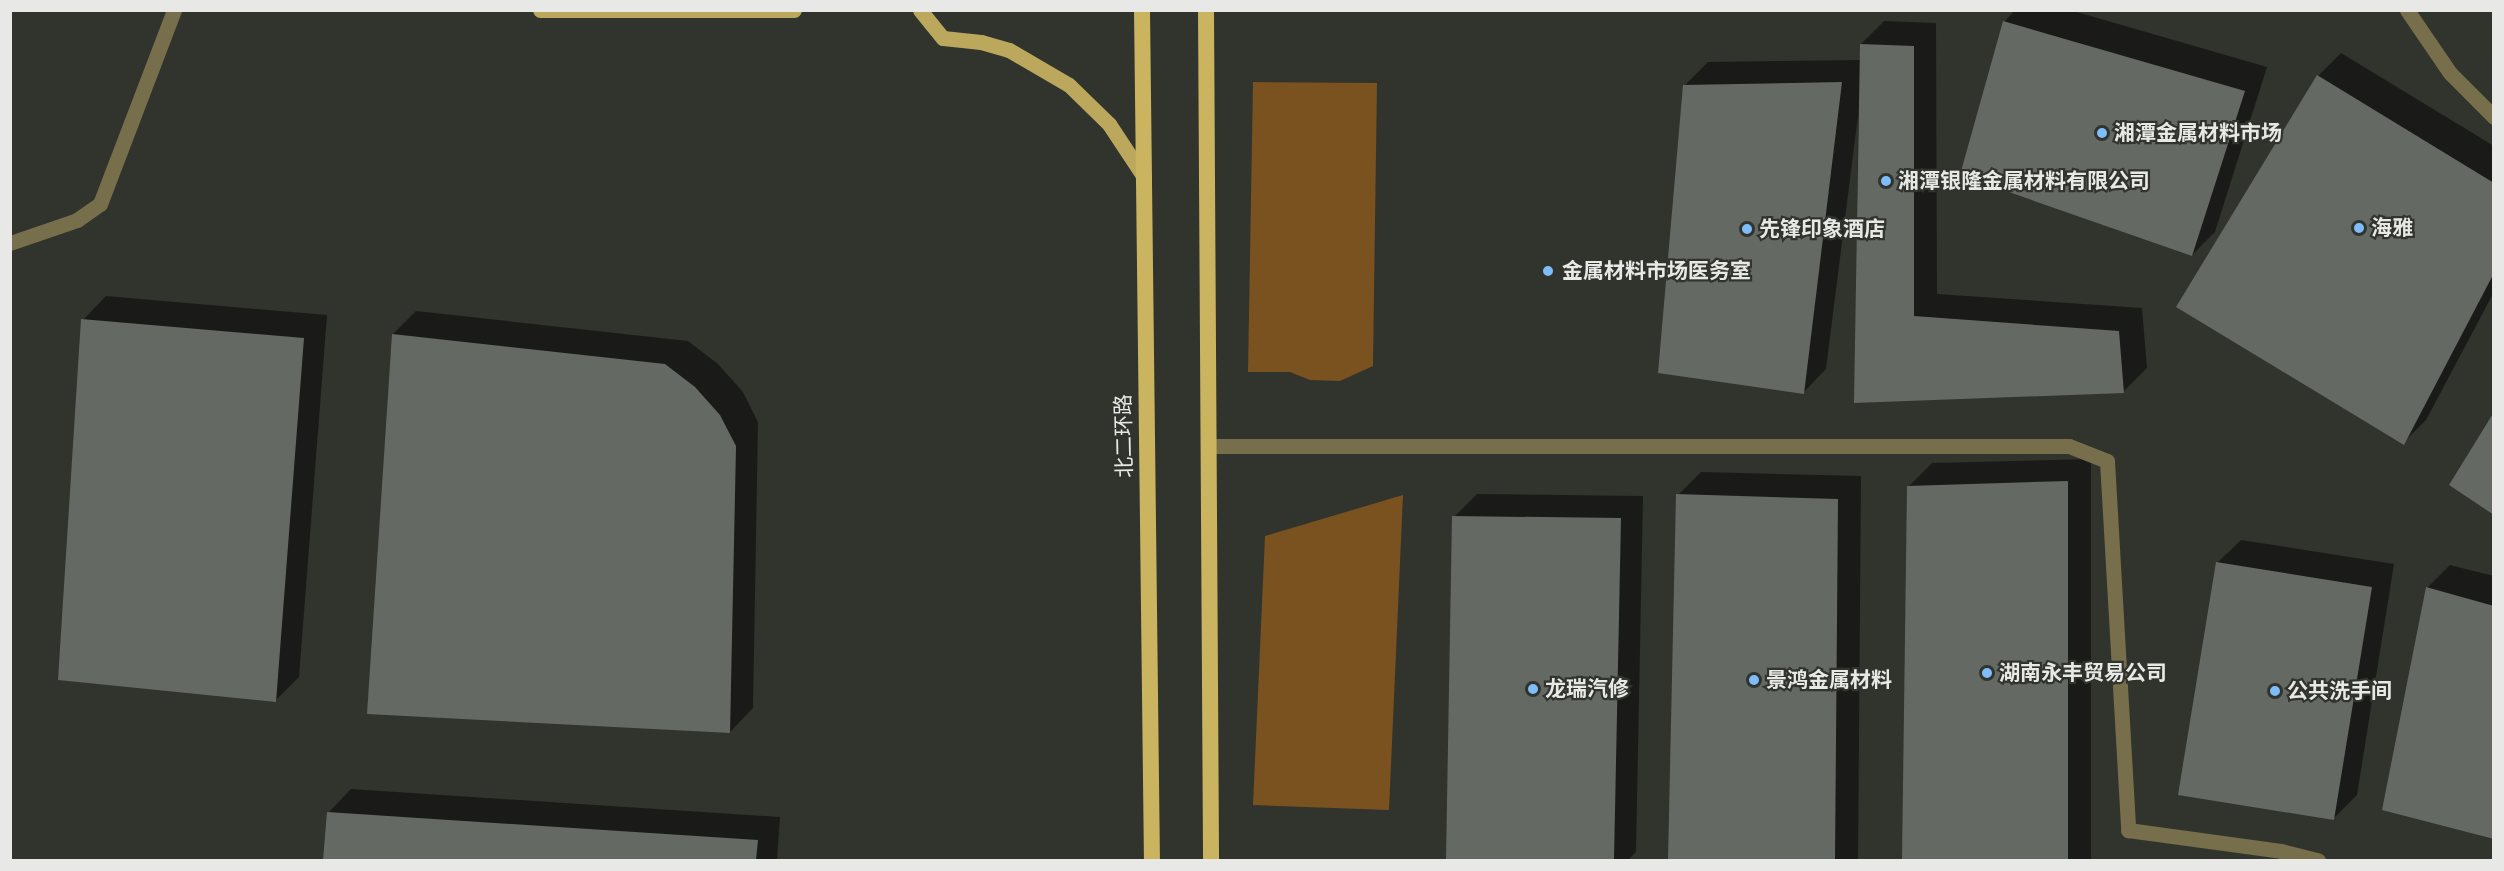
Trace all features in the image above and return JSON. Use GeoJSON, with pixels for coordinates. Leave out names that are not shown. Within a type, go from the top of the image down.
{"type":"FeatureCollection","features":[{"type":"Feature","properties":{"kind":"highway","name":"北二环路"},"geometry":{"type":"LineString","coordinates":[[1142,10],[1152,861]]}},
{"type":"Feature","properties":{"kind":"highway"},"geometry":{"type":"LineString","coordinates":[[1206,10],[1211,446],[1211,861]]}},
{"type":"Feature","properties":{"kind":"main road"},"geometry":{"type":"LineString","coordinates":[[540,10],[794,10]]}},
{"type":"Feature","properties":{"kind":"main road"},"geometry":{"type":"LineString","coordinates":[[920,10],[943,38],[981,42],[1009,50],[1069,85],[1109,124],[1144,177]]}},
{"type":"Feature","properties":{"kind":"street"},"geometry":{"type":"LineString","coordinates":[[10,243],[77,220],[100,204],[174,10]]}},
{"type":"Feature","properties":{"kind":"street"},"geometry":{"type":"LineString","coordinates":[[2407,10],[2450,73],[2493,117]]}},
{"type":"Feature","properties":{"kind":"street"},"geometry":{"type":"LineString","coordinates":[[1211,446],[2069,446],[2107,461],[2128,830],[2281,851],[2318,861]]}},
{"type":"Feature","properties":{"kind":"shaded area"},"geometry":{"type":"Polygon","coordinates":[[[1253,82],[1377,83],[1373,366],[1340,381],[1310,380],[1290,372],[1248,372],[1253,82]]]}},
{"type":"Feature","properties":{"kind":"shaded area"},"geometry":{"type":"Polygon","coordinates":[[[1403,495],[1389,810],[1253,805],[1265,536],[1403,495]]]}},
{"type":"Feature","properties":{"kind":"building","name":"湘潭金属材料市场"},"geometry":{"type":"Polygon","coordinates":[[[2003,21],[2245,91],[2192,256],[1960,175],[2003,21]]]}},
{"type":"Feature","properties":{"kind":"building","name":"湘潭银隆金属材料有限公司"},"geometry":{"type":"Polygon","coordinates":[[[1860,44],[1914,46],[1914,316],[2119,331],[2124,393],[1854,403],[1860,44]]]}},
{"type":"Feature","properties":{"kind":"building","name":"海雅"},"geometry":{"type":"Polygon","coordinates":[[[2317,75],[2494,183],[2494,273],[2404,445],[2176,307],[2317,75]]]}},
{"type":"Feature","properties":{"kind":"building","name":"先锋印象酒店"},"geometry":{"type":"Polygon","coordinates":[[[1842,82],[1804,394],[1658,373],[1683,85],[1842,82]]]}},
{"type":"Feature","properties":{"kind":"building"},"geometry":{"type":"Polygon","coordinates":[[[81,319],[304,338],[276,702],[58,680],[81,319]]]}},
{"type":"Feature","properties":{"kind":"building"},"geometry":{"type":"Polygon","coordinates":[[[392,334],[665,364],[695,387],[720,415],[736,446],[730,733],[367,714],[392,334]]]}},
{"type":"Feature","properties":{"kind":"building"},"geometry":{"type":"Polygon","coordinates":[[[2494,412],[2494,515],[2449,485],[2494,412]]]}},
{"type":"Feature","properties":{"kind":"building","name":"湖南永丰贸易公司"},"geometry":{"type":"Polygon","coordinates":[[[2068,481],[2068,860],[1902,860],[1907,486],[2068,481]]]}},
{"type":"Feature","properties":{"kind":"building","name":"景鸿金属材料"},"geometry":{"type":"Polygon","coordinates":[[[1676,494],[1838,499],[1835,860],[1668,860],[1676,494]]]}},
{"type":"Feature","properties":{"kind":"building","name":"龙瑞汽修"},"geometry":{"type":"Polygon","coordinates":[[[1452,516],[1621,518],[1614,860],[1446,860],[1452,516]]]}},
{"type":"Feature","properties":{"kind":"building","name":"公共洗手间"},"geometry":{"type":"Polygon","coordinates":[[[2216,562],[2372,587],[2334,820],[2178,795],[2216,562]]]}},
{"type":"Feature","properties":{"kind":"building"},"geometry":{"type":"Polygon","coordinates":[[[2426,587],[2494,606],[2494,839],[2382,810],[2426,587]]]}},
{"type":"Feature","properties":{"kind":"building"},"geometry":{"type":"Polygon","coordinates":[[[327,812],[758,840],[756,860],[323,860],[327,812]]]}},
{"type":"Feature","properties":{"kind":"place","name":"湘潭金属材料市场"},"geometry":{"type":"Point","coordinates":[2102,133]}},
{"type":"Feature","properties":{"kind":"place","name":"湘潭银隆金属材料有限公司"},"geometry":{"type":"Point","coordinates":[1886,181]}},
{"type":"Feature","properties":{"kind":"place","name":"海雅"},"geometry":{"type":"Point","coordinates":[2359,228]}},
{"type":"Feature","properties":{"kind":"place","name":"先锋印象酒店"},"geometry":{"type":"Point","coordinates":[1747,229]}},
{"type":"Feature","properties":{"kind":"place","name":"金属材料市场医务室"},"geometry":{"type":"Point","coordinates":[1548,271]}},
{"type":"Feature","properties":{"kind":"place","name":"湖南永丰贸易公司"},"geometry":{"type":"Point","coordinates":[1987,673]}},
{"type":"Feature","properties":{"kind":"place","name":"景鸿金属材料"},"geometry":{"type":"Point","coordinates":[1754,680]}},
{"type":"Feature","properties":{"kind":"place","name":"龙瑞汽修"},"geometry":{"type":"Point","coordinates":[1533,689]}},
{"type":"Feature","properties":{"kind":"place","name":"公共洗手间"},"geometry":{"type":"Point","coordinates":[2275,691]}}]}
